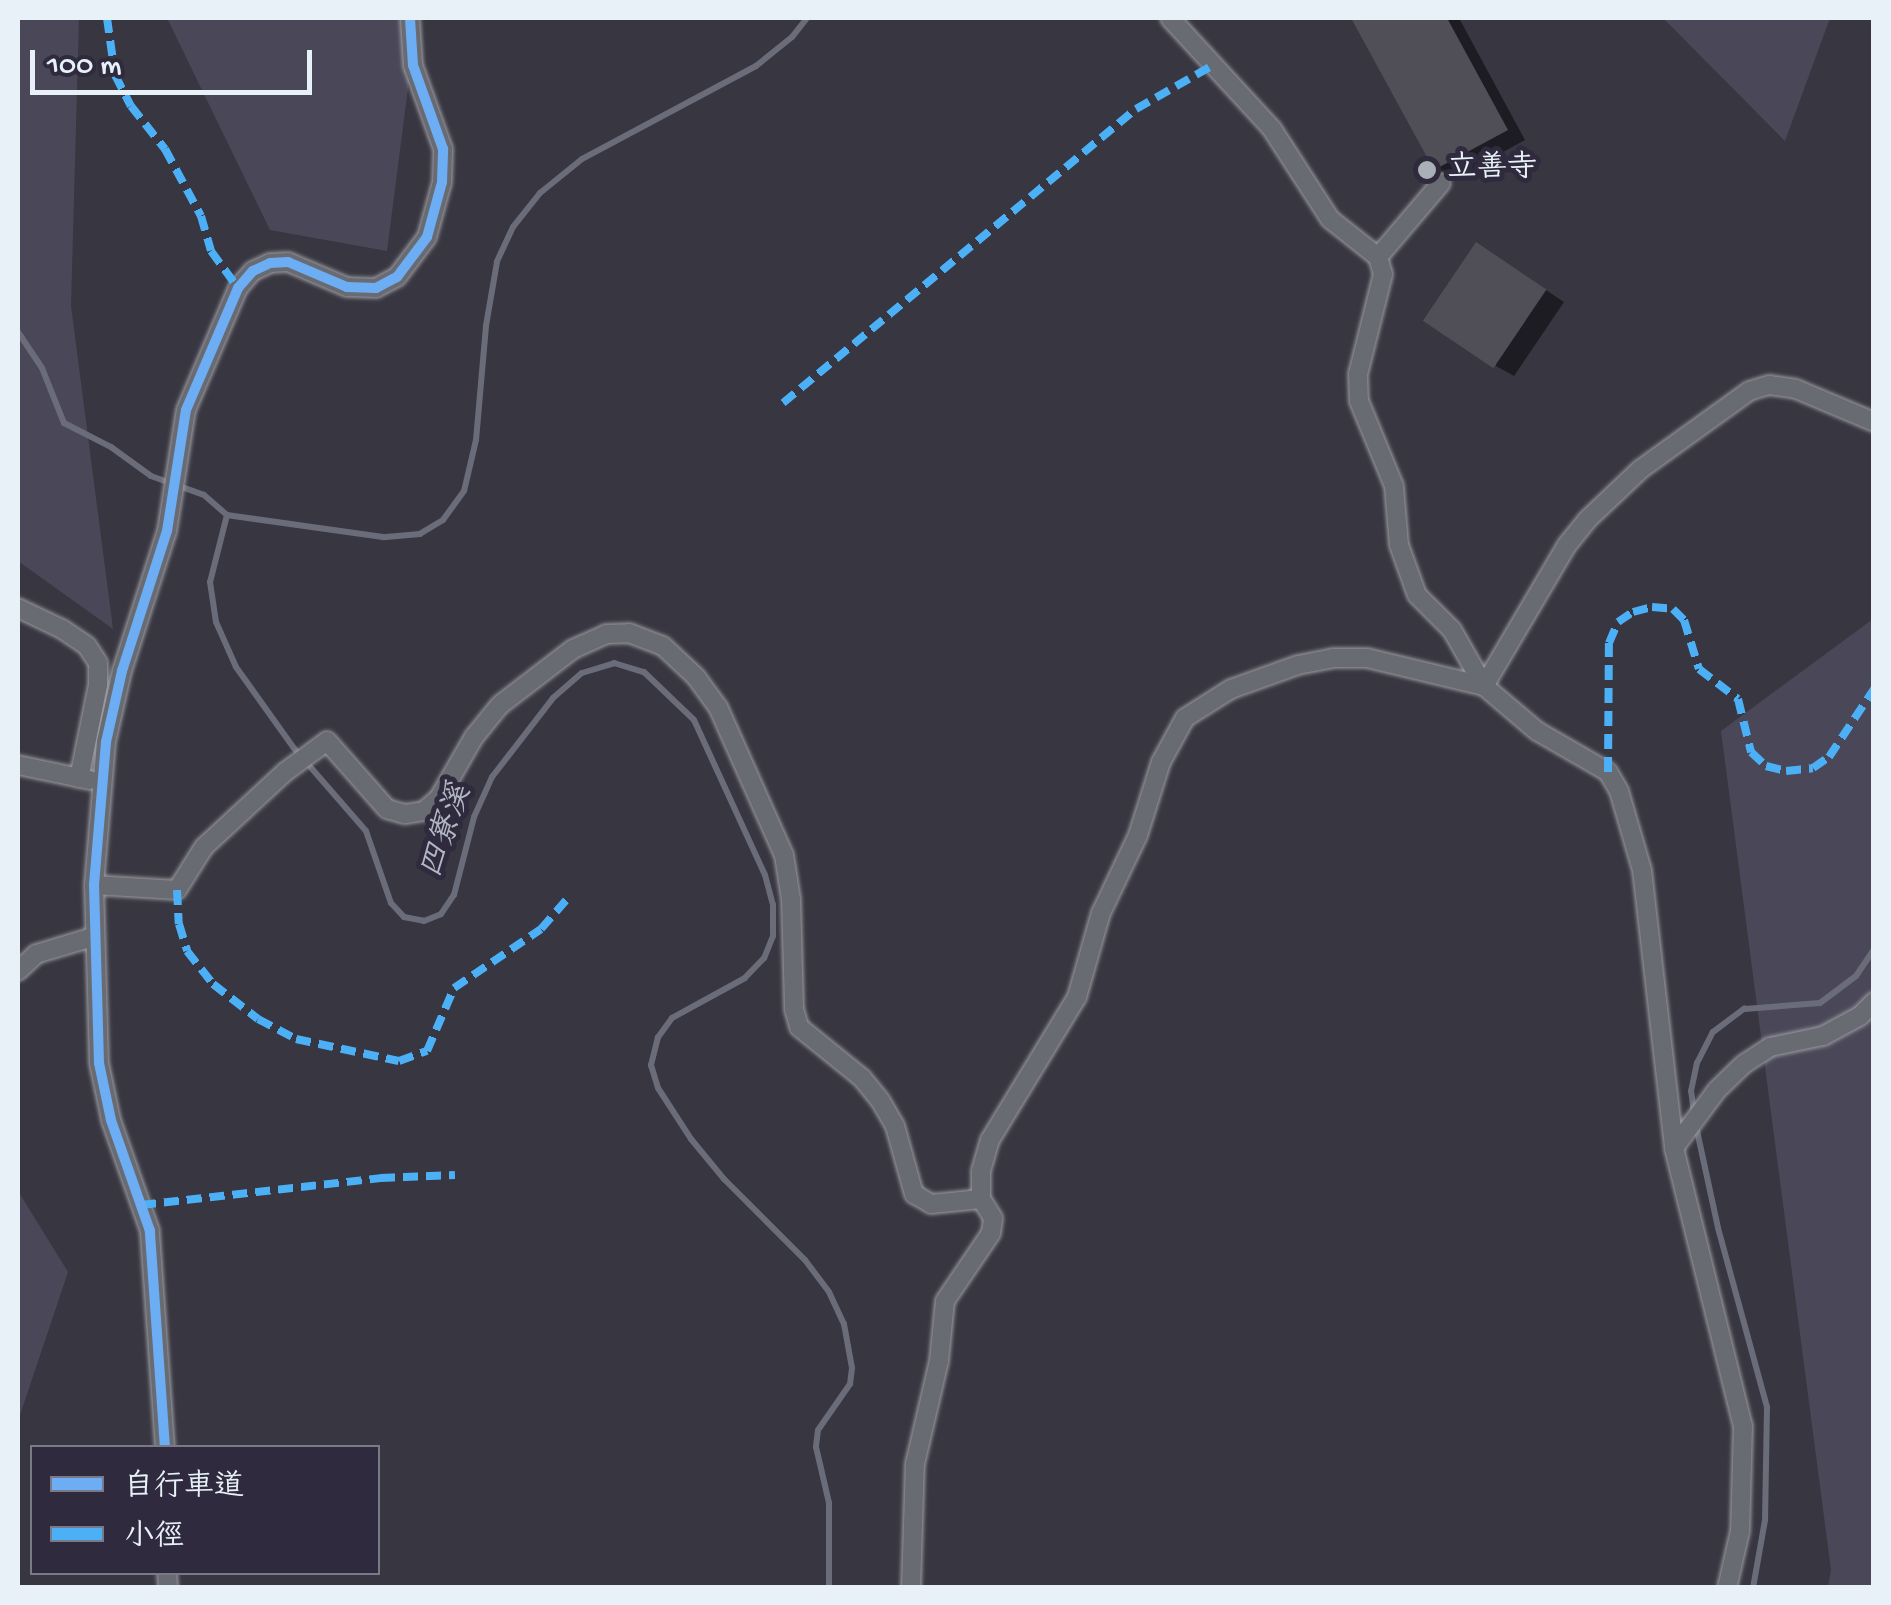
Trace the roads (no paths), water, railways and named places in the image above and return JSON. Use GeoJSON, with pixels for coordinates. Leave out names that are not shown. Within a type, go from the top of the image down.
{"type":"FeatureCollection","features":[{"type":"Feature","properties":{"kind":"street"},"geometry":{"type":"LineString","coordinates":[[165,1445],[155,1256],[104,1090],[94,937],[99,782],[122,671],[167,531],[186,410],[238,288],[253,271],[270,263],[288,262],[347,287],[376,288],[396,276],[427,238],[442,182],[443,149],[413,65],[410,18]]}},
{"type":"Feature","properties":{"kind":"street"},"geometry":{"type":"LineString","coordinates":[[1170,18],[1272,129],[1330,219],[1378,257],[1382,274],[1358,374],[1360,401],[1394,486],[1399,545],[1418,595],[1452,630],[1484,686],[1537,731],[1608,772],[1619,792],[1642,870],[1674,1148],[1743,1426],[1740,1531],[1727,1588]]}},
{"type":"Feature","properties":{"kind":"street"},"geometry":{"type":"LineString","coordinates":[[1378,257],[1441,183]]}},
{"type":"Feature","properties":{"kind":"street"},"geometry":{"type":"LineString","coordinates":[[1484,686],[1567,545],[1587,520],[1641,469],[1749,390],[1769,385],[1796,389],[1874,422]]}},
{"type":"Feature","properties":{"kind":"street"},"geometry":{"type":"LineString","coordinates":[[18,608],[87,646],[98,664],[98,685],[79,778]]}},
{"type":"Feature","properties":{"kind":"street"},"geometry":{"type":"LineString","coordinates":[[94,885],[178,890],[204,847],[285,772],[327,741],[387,809],[404,814],[424,811],[438,798],[474,737],[500,705],[574,648],[606,634],[629,634],[662,646],[696,677],[718,706],[784,856],[791,898],[794,1009],[799,1027],[862,1078],[880,1100],[895,1126],[914,1194],[930,1204],[981,1199]]}},
{"type":"Feature","properties":{"kind":"street"},"geometry":{"type":"LineString","coordinates":[[912,1588],[915,1464],[939,1361],[945,1301],[991,1233],[993,1218],[981,1199],[981,1171],[990,1140],[1077,996],[1101,913],[1138,834],[1161,762],[1184,718],[1231,689],[1298,665],[1333,658],[1367,658],[1484,686]]}},
{"type":"Feature","properties":{"kind":"street"},"geometry":{"type":"LineString","coordinates":[[18,765],[99,782]]}},
{"type":"Feature","properties":{"kind":"street"},"geometry":{"type":"LineString","coordinates":[[18,970],[36,954],[94,937]]}},
{"type":"Feature","properties":{"kind":"street"},"geometry":{"type":"LineString","coordinates":[[1674,1148],[1717,1090],[1744,1064],[1770,1047],[1823,1036],[1860,1016],[1874,1002]]}},
{"type":"Feature","properties":{"kind":"waterway","name":"四寮溪"},"geometry":{"type":"LineString","coordinates":[[807,18],[792,37],[756,66],[582,159],[540,193],[513,227],[497,262],[486,326],[476,440],[464,491],[443,520],[420,534],[383,537],[227,515],[210,582],[216,622],[236,667],[293,747],[366,831],[391,903],[404,917],[424,921],[441,914],[454,895],[474,817],[492,777],[553,698],[582,673],[614,663],[644,672],[694,720],[765,875],[773,905],[773,936],[764,958],[745,978],[672,1018],[658,1037],[651,1065],[658,1088],[691,1139],[724,1179],[805,1260],[829,1292],[844,1324],[852,1368],[850,1384],[818,1430],[816,1447],[829,1503],[829,1588]]}},
{"type":"Feature","properties":{"kind":"waterway"},"geometry":{"type":"LineString","coordinates":[[18,332],[42,368],[64,423],[111,447],[151,476],[204,495],[227,515]]}},
{"type":"Feature","properties":{"kind":"waterway"},"geometry":{"type":"LineString","coordinates":[[1694,1114],[1691,1091],[1697,1063],[1713,1032],[1744,1009],[1820,1003],[1856,976],[1874,949]]}},
{"type":"Feature","properties":{"kind":"waterway"},"geometry":{"type":"LineString","coordinates":[[1696,1126],[1718,1228],[1767,1407],[1765,1520],[1753,1588]]}},
{"type":"Feature","properties":{"kind":"place","name":"立善寺"},"geometry":{"type":"Point","coordinates":[1427,170]}}]}
